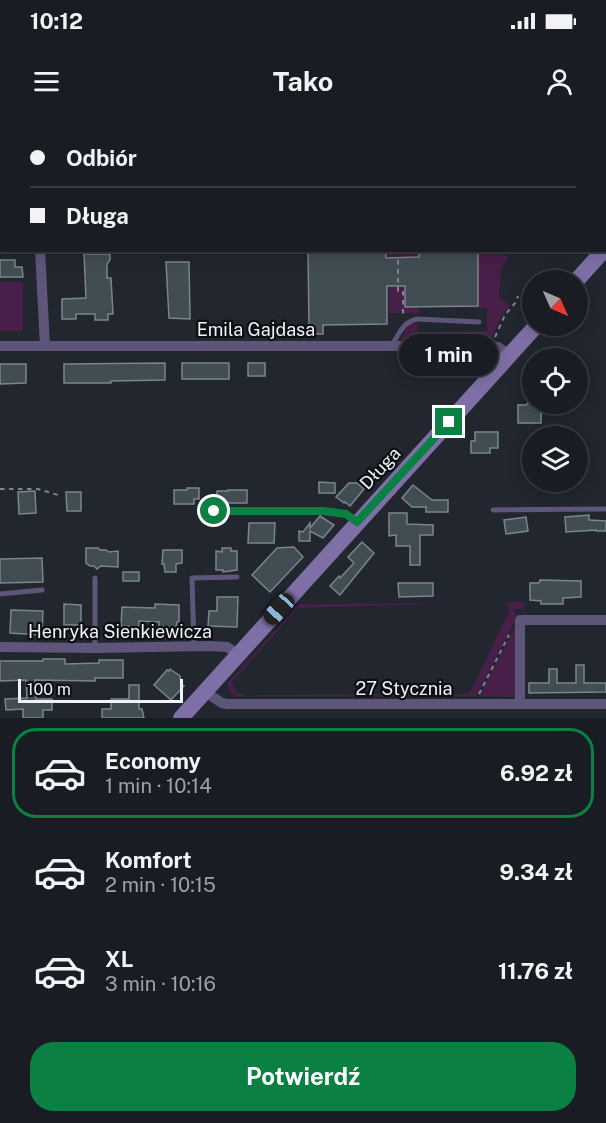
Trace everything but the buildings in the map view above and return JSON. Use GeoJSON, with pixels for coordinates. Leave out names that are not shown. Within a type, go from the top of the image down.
{"type":"FeatureCollection","features":[{"type":"Feature","properties":{"kind":"street"},"geometry":{"type":"LineString","coordinates":[[40,252],[45,346]]}},
{"type":"Feature","properties":{"kind":"street"},"geometry":{"type":"LineString","coordinates":[[586,270],[602,252]]}},
{"type":"Feature","properties":{"kind":"street","name":"Długa"},"geometry":{"type":"LineString","coordinates":[[181,718],[527,336]]}},
{"type":"Feature","properties":{"kind":"street","name":"Emila Gajdasa"},"geometry":{"type":"LineString","coordinates":[[0,346],[491,346],[498,347],[510,355]]}},
{"type":"Feature","properties":{"kind":"street"},"geometry":{"type":"LineString","coordinates":[[520,704],[520,620],[606,620]]}},
{"type":"Feature","properties":{"kind":"street","name":"Henryka Sienkiewicza"},"geometry":{"type":"LineString","coordinates":[[0,648],[210,646],[227,647],[238,654]]}},
{"type":"Feature","properties":{"kind":"street","name":"27 Stycznia"},"geometry":{"type":"LineString","coordinates":[[205,692],[227,704],[606,704]]}},
{"type":"Feature","properties":{"kind":"lane"},"geometry":{"type":"LineString","coordinates":[[392,345],[403,326],[411,320],[479,322]]}},
{"type":"Feature","properties":{"kind":"lane"},"geometry":{"type":"LineString","coordinates":[[493,510],[606,509]]}},
{"type":"Feature","properties":{"kind":"lane"},"geometry":{"type":"LineString","coordinates":[[214,511],[323,511],[346,514],[357,522]]}},
{"type":"Feature","properties":{"kind":"lane"},"geometry":{"type":"LineString","coordinates":[[194,647],[192,578],[237,577]]}},
{"type":"Feature","properties":{"kind":"lane"},"geometry":{"type":"LineString","coordinates":[[95,578],[95,648]]}},
{"type":"Feature","properties":{"kind":"lane"},"geometry":{"type":"LineString","coordinates":[[0,594],[42,590]]}},
{"type":"Feature","properties":{"kind":"path"},"geometry":{"type":"LineString","coordinates":[[398,260],[398,291],[402,291],[403,326]]}},
{"type":"Feature","properties":{"kind":"path"},"geometry":{"type":"LineString","coordinates":[[491,346],[518,296]]}},
{"type":"Feature","properties":{"kind":"path"},"geometry":{"type":"LineString","coordinates":[[0,489],[38,489],[58,495]]}},
{"type":"Feature","properties":{"kind":"path"},"geometry":{"type":"LineString","coordinates":[[474,705],[514,626],[520,620]]}},
{"type":"Feature","properties":{"kind":"shaded area"},"geometry":{"type":"Polygon","coordinates":[[[389,252],[504,252],[509,258],[501,268],[499,297],[510,306],[502,316],[493,335],[489,337],[401,340],[408,326],[414,323],[417,323],[417,332],[487,331],[487,308],[420,307],[419,313],[389,313],[389,252]]]}},
{"type":"Feature","properties":{"kind":"shaded area"},"geometry":{"type":"Polygon","coordinates":[[[0,282],[23,282],[23,331],[0,331],[0,282]]]}},
{"type":"Feature","properties":{"kind":"shaded area"},"geometry":{"type":"Polygon","coordinates":[[[507,602],[524,602],[524,612],[521,608],[513,610],[518,616],[476,696],[254,695],[468,694],[509,611],[507,602]]]}},
{"type":"Feature","properties":{"kind":"shaded area"},"geometry":{"type":"Polygon","coordinates":[[[465,603],[298,608],[232,682],[237,692],[248,695],[234,695],[228,688],[227,684],[299,604],[465,603]]]}},
{"type":"Feature","properties":{"kind":"shaded area"},"geometry":{"type":"Polygon","coordinates":[[[515,627],[516,697],[481,696],[480,694],[515,627]]]}},
{"type":"Feature","properties":{"kind":"route"},"geometry":{"type":"LineString","coordinates":[[214,511],[323,511],[346,514],[357,522],[449,422]]}}]}
